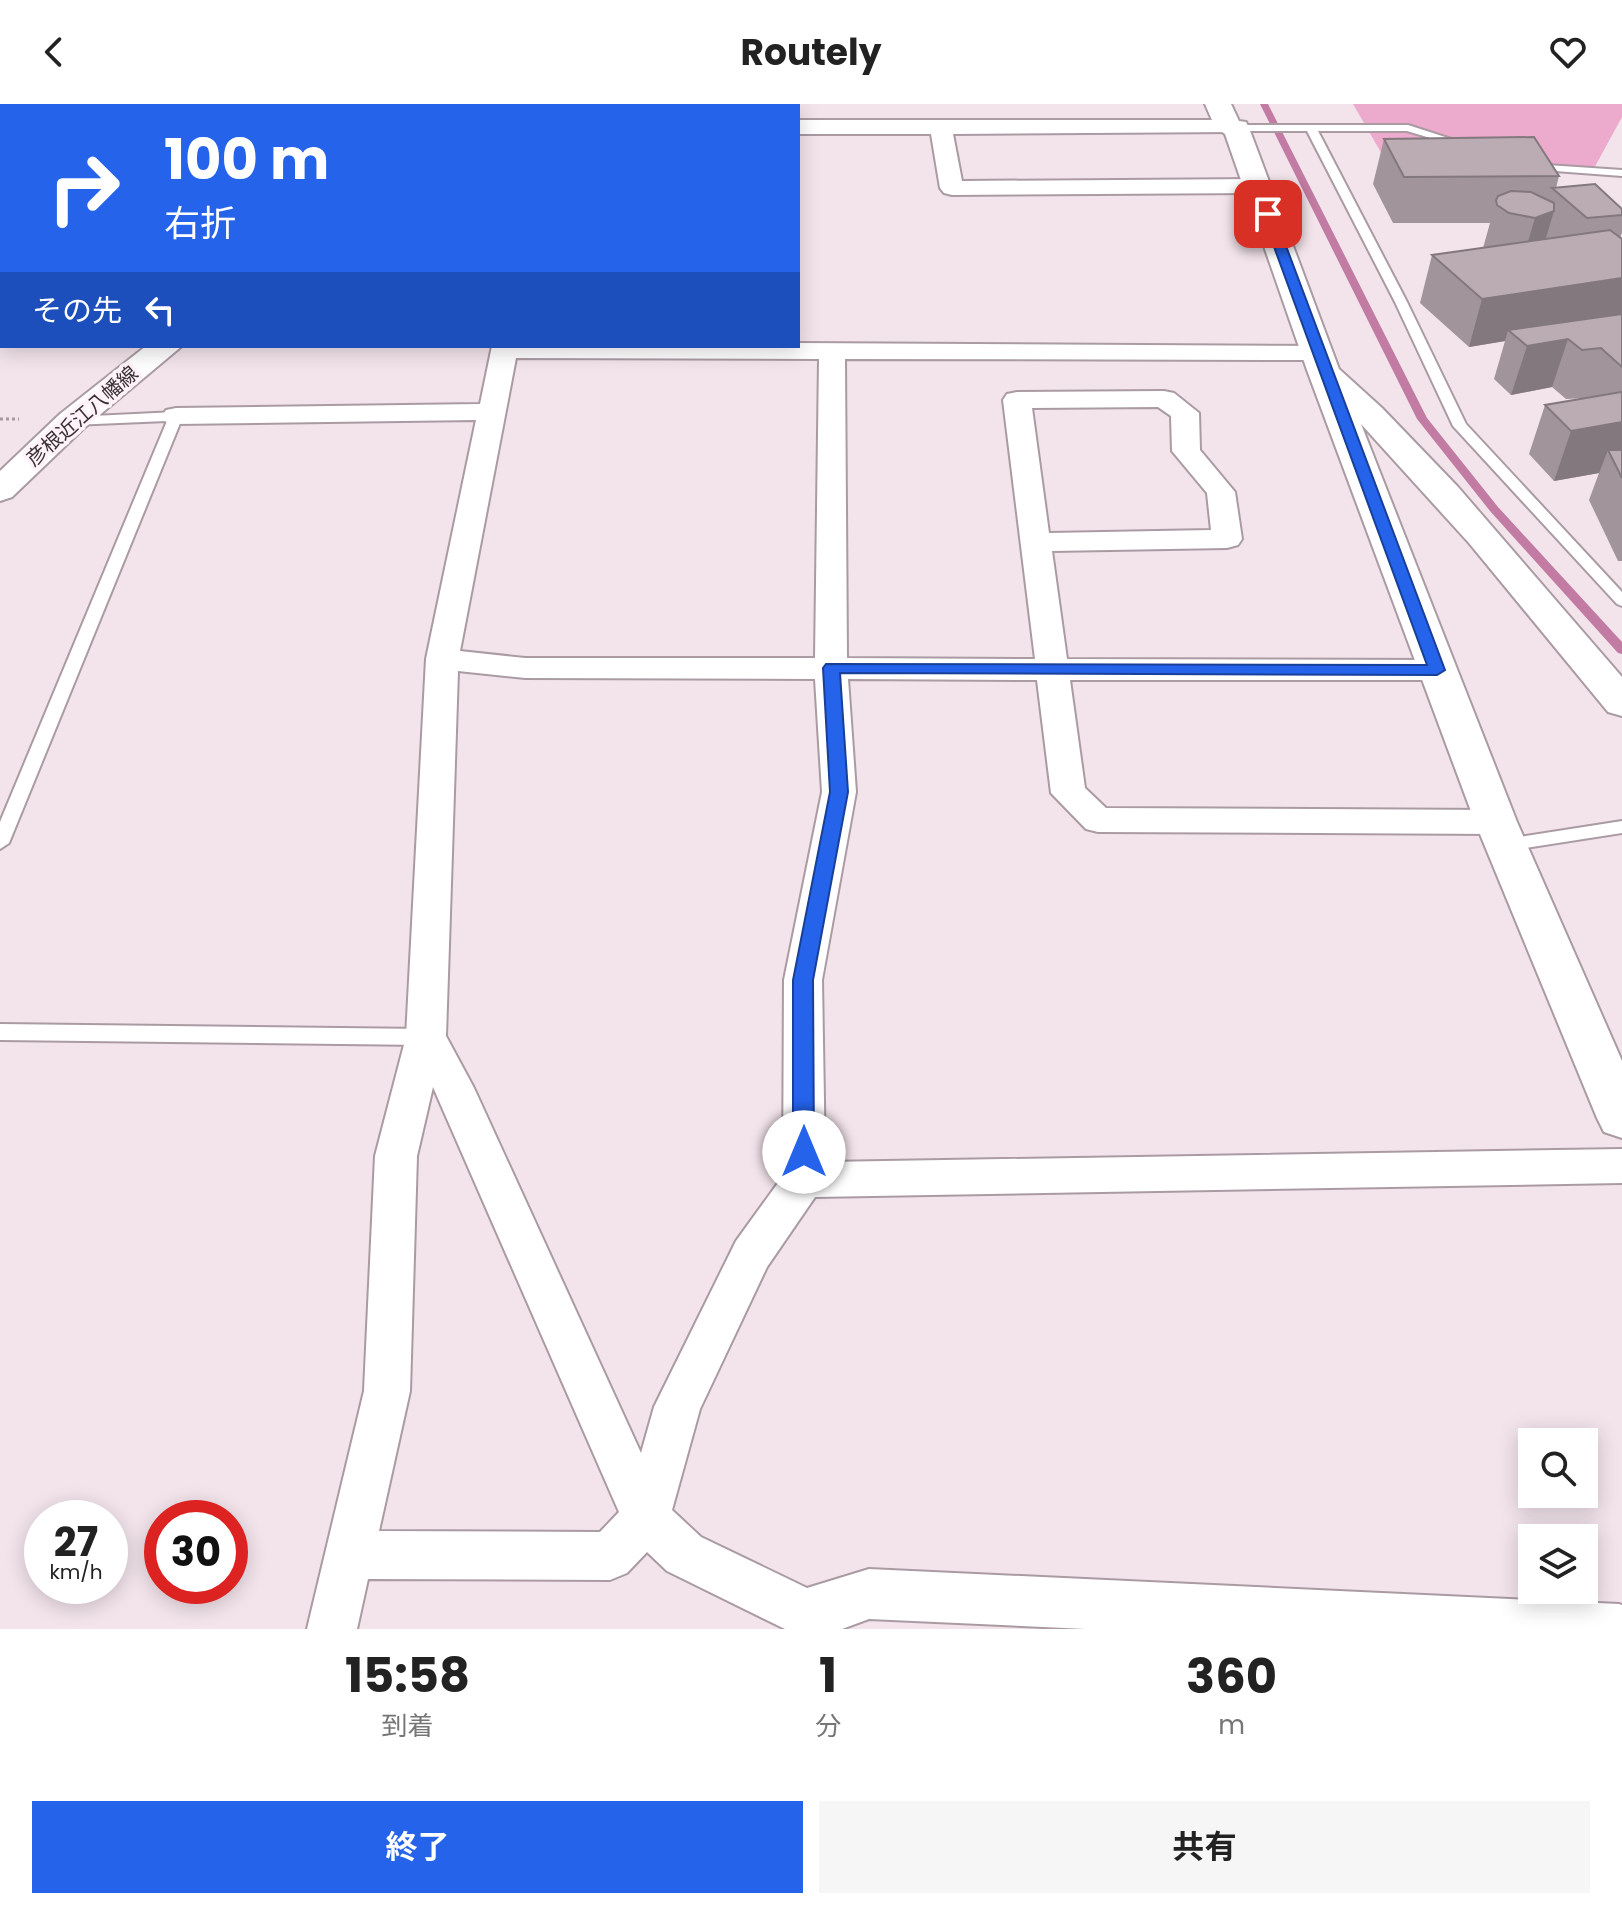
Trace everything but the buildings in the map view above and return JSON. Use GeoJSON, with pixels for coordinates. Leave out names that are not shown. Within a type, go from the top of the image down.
{"type":"FeatureCollection","features":[{"type":"Feature","properties":{"kind":"street"},"geometry":{"type":"LineString","coordinates":[[800,127],[1227,120],[1258,186],[1321,361],[1501,834],[1622,1118]]}},
{"type":"Feature","properties":{"kind":"street"},"geometry":{"type":"LineString","coordinates":[[941,127],[952,188],[1258,186]]}},
{"type":"Feature","properties":{"kind":"street","name":"彦根近江八幡線"},"geometry":{"type":"LineString","coordinates":[[0,490],[72,421],[163,348]]}},
{"type":"Feature","properties":{"kind":"street"},"geometry":{"type":"LineString","coordinates":[[332,1629],[387,1391],[396,1156],[426,1037],[442,659],[505,348],[1321,361],[1386,428],[1543,606],[1622,703]]}},
{"type":"Feature","properties":{"kind":"street"},"geometry":{"type":"LineString","coordinates":[[349,1555],[610,1556],[646,1518],[677,1407],[751,1254],[804,1180],[803,980],[839,792],[831,668],[832,351]]}},
{"type":"Feature","properties":{"kind":"street"},"geometry":{"type":"LineString","coordinates":[[1036,542],[1227,539],[1221,492],[1186,451],[1185,413],[1164,399],[1017,400],[1068,793],[1098,820],[1501,834]]}},
{"type":"Feature","properties":{"kind":"street"},"geometry":{"type":"LineString","coordinates":[[176,416],[492,412]]}},
{"type":"Feature","properties":{"kind":"street"},"geometry":{"type":"LineString","coordinates":[[442,659],[525,668],[1437,670]]}},
{"type":"Feature","properties":{"kind":"street"},"geometry":{"type":"LineString","coordinates":[[426,1037],[454,1088],[646,1518],[684,1554],[811,1621],[869,1594],[1619,1629]]}},
{"type":"Feature","properties":{"kind":"street"},"geometry":{"type":"LineString","coordinates":[[804,1180],[1622,1166]]}},
{"type":"Feature","properties":{"kind":"lane"},"geometry":{"type":"LineString","coordinates":[[1227,120],[1311,128],[1408,128],[1479,150]]}},
{"type":"Feature","properties":{"kind":"lane"},"geometry":{"type":"LineString","coordinates":[[1311,128],[1401,302],[1460,426],[1622,601]]}},
{"type":"Feature","properties":{"kind":"lane"},"geometry":{"type":"LineString","coordinates":[[1523,166],[1622,173]]}},
{"type":"Feature","properties":{"kind":"lane"},"geometry":{"type":"LineString","coordinates":[[0,843],[176,416],[72,421]]}},
{"type":"Feature","properties":{"kind":"lane"},"geometry":{"type":"LineString","coordinates":[[1501,834],[1622,827]]}},
{"type":"Feature","properties":{"kind":"lane"},"geometry":{"type":"LineString","coordinates":[[0,1032],[426,1037]]}},
{"type":"Feature","properties":{"kind":"shaded area"},"geometry":{"type":"Polygon","coordinates":[[[1353,104],[1622,104],[1622,117],[1592,172],[1523,166],[1394,175],[1353,104]]]}},
{"type":"Feature","properties":{"kind":"waterway"},"geometry":{"type":"LineString","coordinates":[[1264,104],[1422,419],[1494,509],[1622,650]]}},
{"type":"Feature","properties":{"kind":"route"},"geometry":{"type":"LineString","coordinates":[[804,1152],[803,980],[839,792],[831,668],[1437,670],[1323,370],[1268,214]]}}]}
